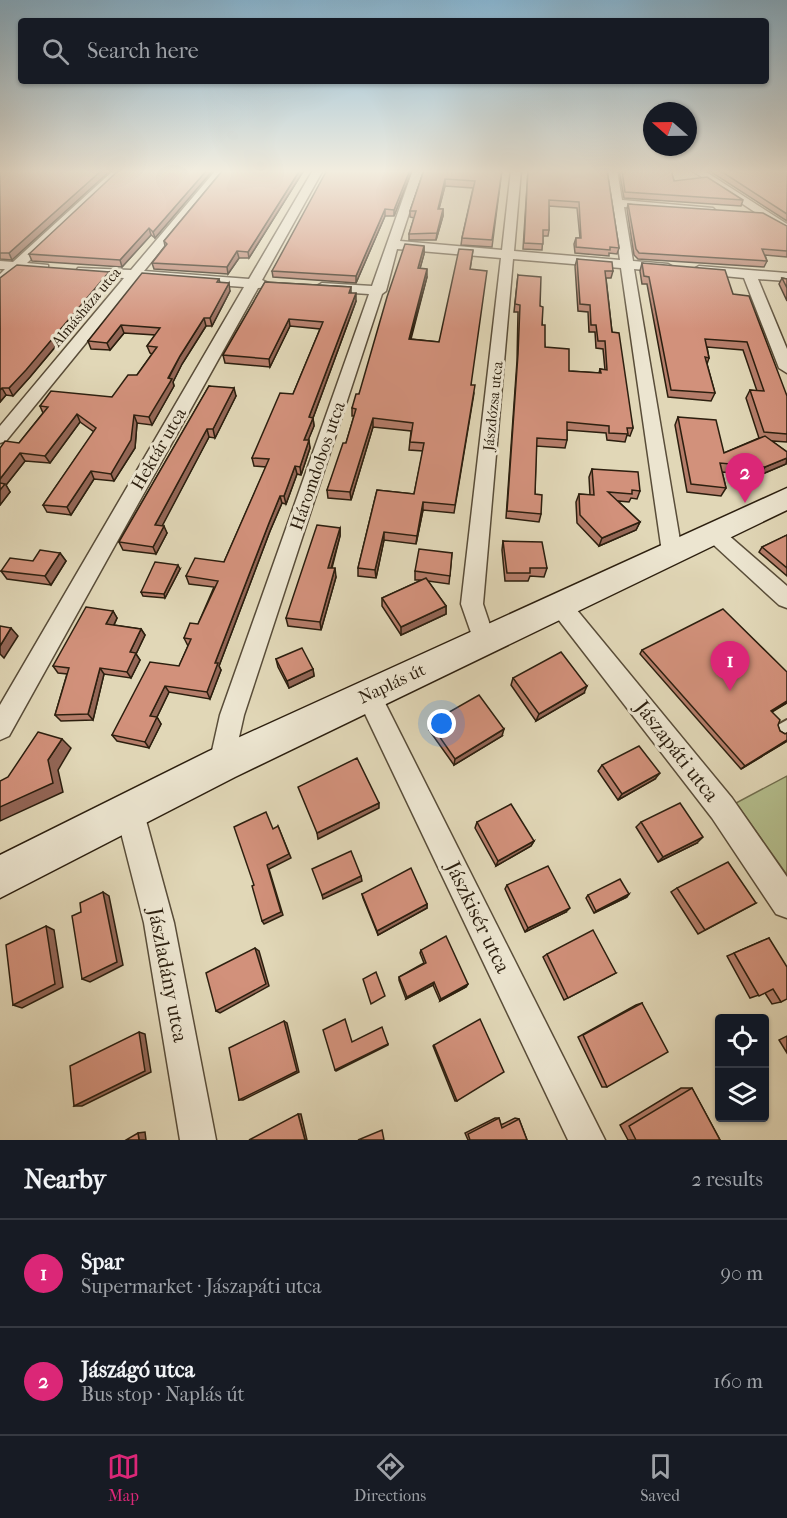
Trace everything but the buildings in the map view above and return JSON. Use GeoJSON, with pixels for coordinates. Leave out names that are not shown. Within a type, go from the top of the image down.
{"type":"FeatureCollection","features":[{"type":"Feature","properties":{"kind":"street"},"geometry":{"type":"LineString","coordinates":[[0,281],[63,223]]}},
{"type":"Feature","properties":{"kind":"street","name":"Almásháza utca"},"geometry":{"type":"LineString","coordinates":[[0,437],[177,223]]}},
{"type":"Feature","properties":{"kind":"street","name":"Hektár utca"},"geometry":{"type":"LineString","coordinates":[[0,728],[287,223]]}},
{"type":"Feature","properties":{"kind":"street","name":"Háromdobos utca"},"geometry":{"type":"LineString","coordinates":[[222,764],[232,715],[401,223]]}},
{"type":"Feature","properties":{"kind":"street","name":"Jászdózsa utca"},"geometry":{"type":"LineString","coordinates":[[484,640],[472,604],[512,223]]}},
{"type":"Feature","properties":{"kind":"street"},"geometry":{"type":"LineString","coordinates":[[620,223],[672,552]]}},
{"type":"Feature","properties":{"kind":"street"},"geometry":{"type":"LineString","coordinates":[[394,245],[787,277]]}},
{"type":"Feature","properties":{"kind":"street"},"geometry":{"type":"LineString","coordinates":[[0,265],[276,284]]}},
{"type":"Feature","properties":{"kind":"street"},"geometry":{"type":"LineString","coordinates":[[750,275],[787,369]]}},
{"type":"Feature","properties":{"kind":"street"},"geometry":{"type":"LineString","coordinates":[[310,287],[378,291]]}},
{"type":"Feature","properties":{"kind":"street","name":"Naplás út"},"geometry":{"type":"LineString","coordinates":[[0,877],[130,813],[222,764],[787,498]]}},
{"type":"Feature","properties":{"kind":"street"},"geometry":{"type":"LineString","coordinates":[[712,532],[787,600]]}},
{"type":"Feature","properties":{"kind":"street","name":"Jászapáti utca"},"geometry":{"type":"LineString","coordinates":[[559,604],[722,808],[787,903]]}},
{"type":"Feature","properties":{"kind":"street","name":"Jászkisér utca"},"geometry":{"type":"LineString","coordinates":[[368,695],[587,1140]]}},
{"type":"Feature","properties":{"kind":"street","name":"Jászladány utca"},"geometry":{"type":"LineString","coordinates":[[130,813],[159,924],[198,1140]]}},
{"type":"Feature","properties":{"kind":"green space"},"geometry":{"type":"Polygon","coordinates":[[[787,776],[787,875],[736,803],[787,776]]]}},
{"type":"Feature","properties":{"kind":"place","name":"Jászágó utca"},"geometry":{"type":"Point","coordinates":[745,503]}},
{"type":"Feature","properties":{"kind":"place","name":"Spar"},"geometry":{"type":"Point","coordinates":[730,691]}}]}
